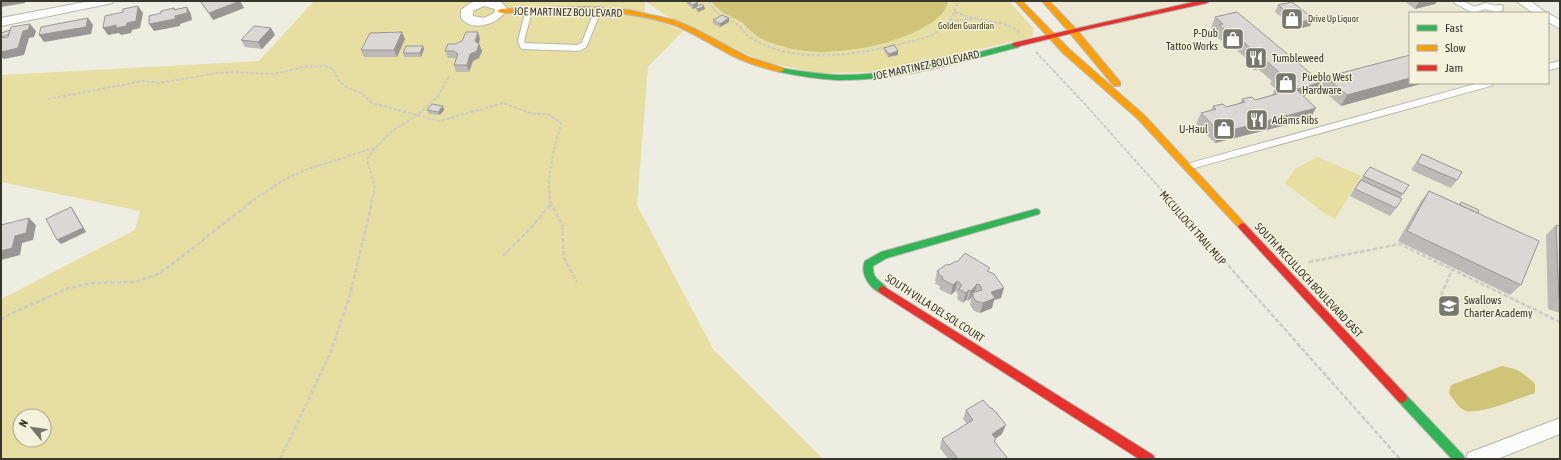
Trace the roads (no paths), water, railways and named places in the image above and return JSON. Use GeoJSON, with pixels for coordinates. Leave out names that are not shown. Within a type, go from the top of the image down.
{"type":"FeatureCollection","features":[{"type":"Feature","properties":{"kind":"street"},"geometry":{"type":"LineString","coordinates":[[1,22],[108,1]]}},
{"type":"Feature","properties":{"kind":"street","name":"SOUTH MCCULLOCH BOULEVARD EAST"},"geometry":{"type":"LineString","coordinates":[[1018,1],[1050,36],[1141,117],[1459,459]]}},
{"type":"Feature","properties":{"kind":"street","name":"SOUTH MCCULLOCH BOULEVARD EAST"},"geometry":{"type":"LineString","coordinates":[[1045,1],[1108,72],[1141,117]]}},
{"type":"Feature","properties":{"kind":"street","name":"JOE MARTINEZ BOULEVARD"},"geometry":{"type":"LineString","coordinates":[[500,11],[598,10],[638,14],[671,22],[750,60],[781,70],[816,77],[852,78],[889,74],[1207,1]]}},
{"type":"Feature","properties":{"kind":"street"},"geometry":{"type":"LineString","coordinates":[[1522,1],[1539,12]]}},
{"type":"Feature","properties":{"kind":"street"},"geometry":{"type":"LineString","coordinates":[[1549,18],[1560,25]]}},
{"type":"Feature","properties":{"kind":"street","name":"SOUTH VILLA DEL SOL COURT"},"geometry":{"type":"LineString","coordinates":[[1036,212],[884,255],[868,264],[866,268],[868,274],[877,285],[893,296],[1149,459]]}},
{"type":"Feature","properties":{"kind":"street"},"geometry":{"type":"LineString","coordinates":[[1475,459],[1560,426]]}},
{"type":"Feature","properties":{"kind":"lane"},"geometry":{"type":"LineString","coordinates":[[1457,1],[1474,10],[1485,6],[1496,9],[1500,8]]}},
{"type":"Feature","properties":{"kind":"lane"},"geometry":{"type":"LineString","coordinates":[[529,10],[522,41],[523,46],[578,48],[584,45],[598,10]]}},
{"type":"Feature","properties":{"kind":"lane"},"geometry":{"type":"LineString","coordinates":[[1549,67],[1560,64]]}},
{"type":"Feature","properties":{"kind":"lane"},"geometry":{"type":"LineString","coordinates":[[1187,167],[1486,84]]}},
{"type":"Feature","properties":{"kind":"place","name":"Drive Up Liquor"},"geometry":{"type":"Point","coordinates":[1292,19]}},
{"type":"Feature","properties":{"kind":"place","name":"P-Dub Tattoo Works"},"geometry":{"type":"Point","coordinates":[1233,39]}},
{"type":"Feature","properties":{"kind":"place","name":"Tumbleweed"},"geometry":{"type":"Point","coordinates":[1256,58]}},
{"type":"Feature","properties":{"kind":"place","name":"Pueblo West Hardware"},"geometry":{"type":"Point","coordinates":[1286,83]}},
{"type":"Feature","properties":{"kind":"place","name":"Adams Ribs"},"geometry":{"type":"Point","coordinates":[1257,120]}},
{"type":"Feature","properties":{"kind":"place","name":"U-Haul"},"geometry":{"type":"Point","coordinates":[1224,129]}},
{"type":"Feature","properties":{"kind":"place","name":"Swallows Charter Academy"},"geometry":{"type":"Point","coordinates":[1449,306]}},
{"type":"Feature","properties":{"kind":"park label","name":"Golden Guardian"},"geometry":{"type":"Point","coordinates":[966,26]}}]}
